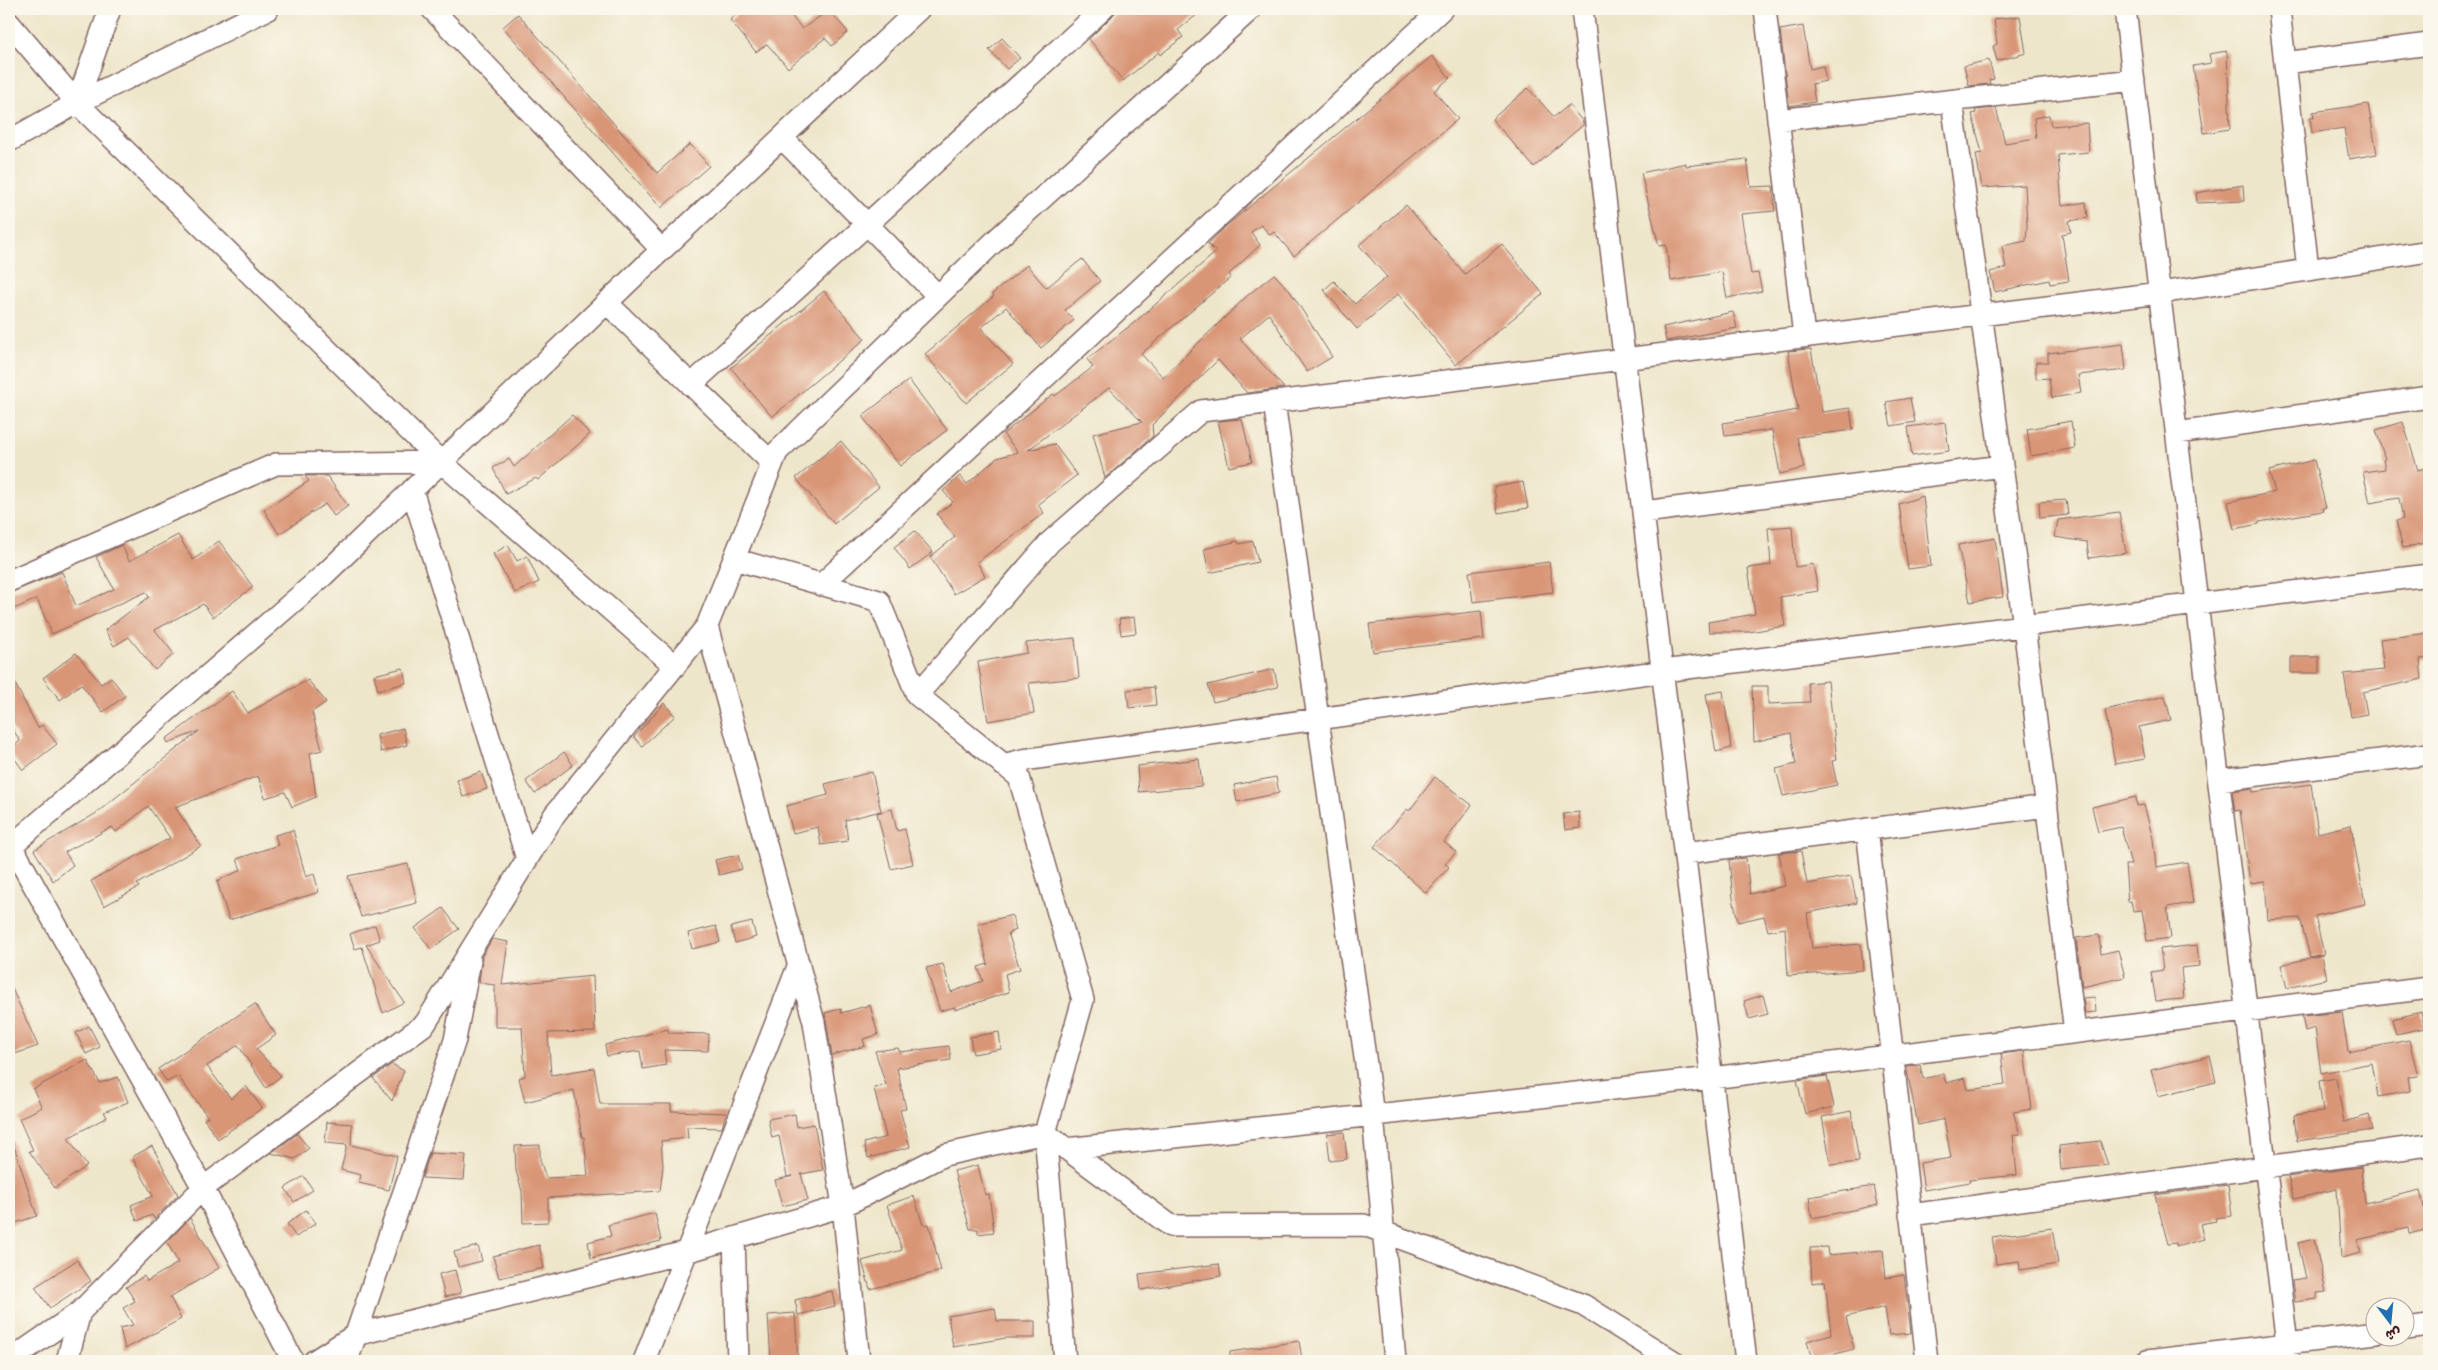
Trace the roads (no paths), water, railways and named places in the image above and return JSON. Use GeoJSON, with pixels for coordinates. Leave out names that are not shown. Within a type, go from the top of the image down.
{"type":"FeatureCollection","features":[{"type":"Feature","properties":{"kind":"street"},"geometry":{"type":"LineString","coordinates":[[77,102],[110,9]]}},
{"type":"Feature","properties":{"kind":"street"},"geometry":{"type":"LineString","coordinates":[[9,141],[77,102],[268,9]]}},
{"type":"Feature","properties":{"kind":"street"},"geometry":{"type":"LineString","coordinates":[[432,9],[662,250]]}},
{"type":"Feature","properties":{"kind":"street"},"geometry":{"type":"LineString","coordinates":[[293,1361],[203,1188],[10,845],[324,575],[607,302],[919,9]]}},
{"type":"Feature","properties":{"kind":"street"},"geometry":{"type":"LineString","coordinates":[[691,385],[1103,9]]}},
{"type":"Feature","properties":{"kind":"street"},"geometry":{"type":"LineString","coordinates":[[9,1361],[80,1312],[203,1188],[426,1024],[556,814],[706,626],[777,452],[997,239],[1251,9]]}},
{"type":"Feature","properties":{"kind":"street"},"geometry":{"type":"LineString","coordinates":[[821,585],[1442,9]]}},
{"type":"Feature","properties":{"kind":"street"},"geometry":{"type":"LineString","coordinates":[[1582,9],[1746,1361]]}},
{"type":"Feature","properties":{"kind":"street"},"geometry":{"type":"LineString","coordinates":[[1765,9],[1804,336]]}},
{"type":"Feature","properties":{"kind":"street"},"geometry":{"type":"LineString","coordinates":[[2125,9],[2288,1352]]}},
{"type":"Feature","properties":{"kind":"street"},"geometry":{"type":"LineString","coordinates":[[2278,9],[2308,270]]}},
{"type":"Feature","properties":{"kind":"street"},"geometry":{"type":"LineString","coordinates":[[9,23],[77,102],[441,462],[675,666]]}},
{"type":"Feature","properties":{"kind":"street"},"geometry":{"type":"LineString","coordinates":[[2285,63],[2429,44]]}},
{"type":"Feature","properties":{"kind":"street"},"geometry":{"type":"LineString","coordinates":[[1778,120],[2134,80]]}},
{"type":"Feature","properties":{"kind":"street"},"geometry":{"type":"LineString","coordinates":[[1952,101],[2024,626],[2075,1032]]}},
{"type":"Feature","properties":{"kind":"street"},"geometry":{"type":"LineString","coordinates":[[782,138],[938,296]]}},
{"type":"Feature","properties":{"kind":"street"},"geometry":{"type":"LineString","coordinates":[[917,695],[1050,542],[1201,411],[2160,293],[2429,251]]}},
{"type":"Feature","properties":{"kind":"street"},"geometry":{"type":"LineString","coordinates":[[607,302],[772,463]]}},
{"type":"Feature","properties":{"kind":"street"},"geometry":{"type":"LineString","coordinates":[[2177,433],[2429,397]]}},
{"type":"Feature","properties":{"kind":"street"},"geometry":{"type":"LineString","coordinates":[[1274,402],[1372,1115],[1394,1361]]}},
{"type":"Feature","properties":{"kind":"street"},"geometry":{"type":"LineString","coordinates":[[9,581],[276,464],[441,462]]}},
{"type":"Feature","properties":{"kind":"street"},"geometry":{"type":"LineString","coordinates":[[1644,512],[2002,466]]}},
{"type":"Feature","properties":{"kind":"street"},"geometry":{"type":"LineString","coordinates":[[412,490],[527,859]]}},
{"type":"Feature","properties":{"kind":"street"},"geometry":{"type":"LineString","coordinates":[[734,559],[879,601],[917,695],[1020,778],[1083,1000],[1045,1133],[1065,1361]]}},
{"type":"Feature","properties":{"kind":"street"},"geometry":{"type":"LineString","coordinates":[[1003,765],[1663,671],[2429,575]]}},
{"type":"Feature","properties":{"kind":"street"},"geometry":{"type":"LineString","coordinates":[[706,626],[814,1022],[843,1206],[859,1361]]}},
{"type":"Feature","properties":{"kind":"street"},"geometry":{"type":"LineString","coordinates":[[2219,780],[2429,754]]}},
{"type":"Feature","properties":{"kind":"street"},"geometry":{"type":"LineString","coordinates":[[1685,852],[2047,806]]}},
{"type":"Feature","properties":{"kind":"street"},"geometry":{"type":"LineString","coordinates":[[1867,830],[1927,1361]]}},
{"type":"Feature","properties":{"kind":"street"},"geometry":{"type":"LineString","coordinates":[[347,1361],[455,1040],[473,947]]}},
{"type":"Feature","properties":{"kind":"street"},"geometry":{"type":"LineString","coordinates":[[644,1361],[799,964]]}},
{"type":"Feature","properties":{"kind":"street"},"geometry":{"type":"LineString","coordinates":[[1066,1149],[1712,1078],[2429,988]]}},
{"type":"Feature","properties":{"kind":"street"},"geometry":{"type":"LineString","coordinates":[[314,1361],[355,1335],[686,1252],[734,1238],[843,1206],[944,1155],[1045,1133],[1171,1226],[1364,1225],[1583,1305],[1673,1361]]}},
{"type":"Feature","properties":{"kind":"street"},"geometry":{"type":"LineString","coordinates":[[1910,1215],[2429,1145]]}},
{"type":"Feature","properties":{"kind":"street"},"geometry":{"type":"LineString","coordinates":[[734,1238],[738,1361]]}},
{"type":"Feature","properties":{"kind":"street"},"geometry":{"type":"LineString","coordinates":[[67,1361],[80,1312]]}},
{"type":"Feature","properties":{"kind":"street"},"geometry":{"type":"LineString","coordinates":[[2416,1328],[2429,1326]]}},
{"type":"Feature","properties":{"kind":"street"},"geometry":{"type":"LineString","coordinates":[[2147,1361],[2288,1352],[2366,1335]]}}]}
